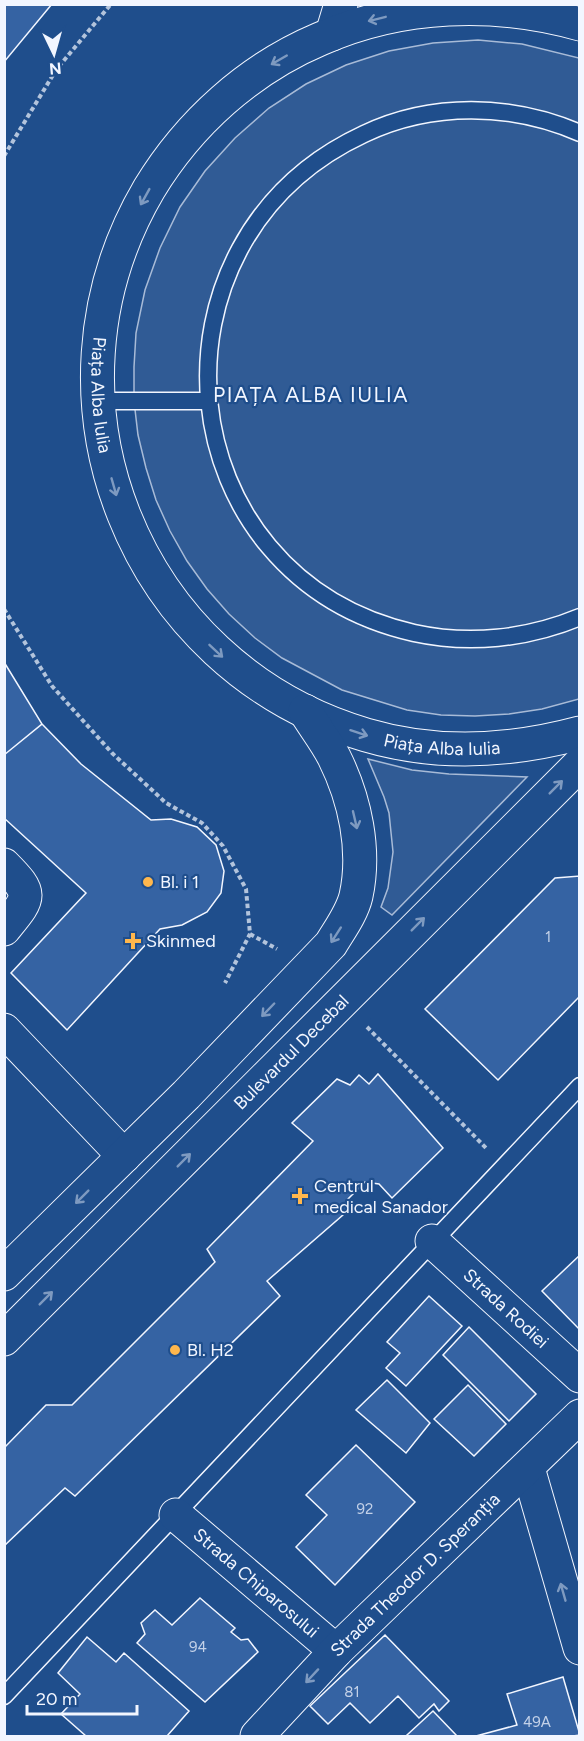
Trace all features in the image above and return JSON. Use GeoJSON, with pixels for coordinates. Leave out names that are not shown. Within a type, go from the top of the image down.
{"type":"FeatureCollection","features":[{"type":"Feature","properties":{"kind":"main road"},"geometry":{"type":"LineString","coordinates":[[566,4],[579,15]]}},
{"type":"Feature","properties":{"kind":"main road","name":"Piața Alba Iulia"},"geometry":{"type":"LineString","coordinates":[[579,24],[527,12],[482,8],[446,8],[410,12],[374,20],[336,19],[241,85],[192,130],[158,175],[130,225],[111,279],[99,334],[97,363],[98,401],[105,458],[119,506],[135,542],[154,576],[182,615],[223,657],[254,681],[304,711],[363,735],[394,742],[446,749],[489,749],[520,746],[579,733]]}},
{"type":"Feature","properties":{"kind":"main road"},"geometry":{"type":"LineString","coordinates":[[4,1274],[186,1095],[331,944],[347,919],[356,897],[360,867],[357,828],[348,791],[334,757],[304,711]]}},
{"type":"Feature","properties":{"kind":"main road","name":"Bulevardul Decebal"},"geometry":{"type":"LineString","coordinates":[[4,1339],[579,764]]}},
{"type":"Feature","properties":{"kind":"main road"},"geometry":{"type":"LineString","coordinates":[[4,865],[23,884],[26,895],[24,903],[4,929]]}},
{"type":"Feature","properties":{"kind":"main road"},"geometry":{"type":"LineString","coordinates":[[4,1030],[124,1156]]}},
{"type":"Feature","properties":{"kind":"main road","name":"Strada Rodiei"},"geometry":{"type":"LineString","coordinates":[[432,1241],[579,1376]]}},
{"type":"Feature","properties":{"kind":"main road","name":"Strada Theodor D. Speranția"},"geometry":{"type":"LineString","coordinates":[[256,1737],[336,1651],[528,1468],[579,1416]]}},
{"type":"Feature","properties":{"kind":"main road"},"geometry":{"type":"LineString","coordinates":[[528,1468],[579,1648]]}},
{"type":"Feature","properties":{"kind":"main road","name":"Strada Chiparosului"},"geometry":{"type":"LineString","coordinates":[[176,1515],[336,1651]]}},
{"type":"Feature","properties":{"kind":"lane"},"geometry":{"type":"LineString","coordinates":[[579,133],[533,117],[465,110],[419,115],[375,128],[334,149],[297,176],[265,209],[252,227],[221,289],[207,356],[208,401],[217,449],[235,495],[266,542],[294,572],[333,600],[377,622],[400,630],[448,638],[497,638],[521,635],[579,617]]}},
{"type":"Feature","properties":{"kind":"lane"},"geometry":{"type":"LineString","coordinates":[[98,401],[208,401]]}},
{"type":"Feature","properties":{"kind":"lane"},"geometry":{"type":"LineString","coordinates":[[4,1696],[579,1086]]}},
{"type":"Feature","properties":{"kind":"path"},"geometry":{"type":"LineString","coordinates":[[4,156],[56,70],[111,4]]}},
{"type":"Feature","properties":{"kind":"path"},"geometry":{"type":"LineString","coordinates":[[4,609],[52,686],[112,753],[166,803],[202,823],[224,846],[246,890],[250,934],[225,982]]}},
{"type":"Feature","properties":{"kind":"path"},"geometry":{"type":"LineString","coordinates":[[342,1001],[503,1166]]}},
{"type":"Feature","properties":{"kind":"shaded area"},"geometry":{"type":"Polygon","coordinates":[[[478,40],[522,44],[579,58],[579,699],[542,709],[509,714],[441,715],[407,710],[342,690],[282,658],[255,638],[229,614],[187,561],[156,500],[138,435],[134,401],[134,367],[136,333],[145,290],[160,248],[180,207],[205,171],[235,138],[269,108],[306,84],[346,65],[389,51],[433,43],[478,40]]]}},
{"type":"Feature","properties":{"kind":"shaded area"},"geometry":{"type":"Polygon","coordinates":[[[368,759],[412,770],[527,777],[392,915],[381,907],[388,888],[393,852],[389,813],[368,759]]]}},
{"type":"Feature","properties":{"kind":"building"},"geometry":{"type":"Polygon","coordinates":[[[4,4],[52,4],[4,62],[4,4]]]}},
{"type":"Feature","properties":{"kind":"building"},"geometry":{"type":"Polygon","coordinates":[[[4,662],[42,724],[4,755],[4,662]]]}},
{"type":"Feature","properties":{"kind":"building","name":"Bl. i 1"},"geometry":{"type":"Polygon","coordinates":[[[42,724],[81,764],[151,820],[171,819],[197,827],[216,845],[224,871],[221,893],[207,912],[182,925],[160,929],[67,1030],[11,973],[86,893],[4,818],[4,755],[42,724]]]}},
{"type":"Feature","properties":{"kind":"building"},"geometry":{"type":"Polygon","coordinates":[[[580,876],[580,996],[498,1080],[425,1009],[555,878],[580,876]]]}},
{"type":"Feature","properties":{"kind":"building","name":"Bl. H2"},"geometry":{"type":"Polygon","coordinates":[[[378,1074],[443,1148],[392,1198],[379,1184],[365,1182],[348,1199],[351,1208],[267,1281],[280,1296],[75,1496],[65,1488],[4,1546],[4,1448],[46,1405],[72,1405],[215,1262],[207,1249],[313,1141],[292,1123],[337,1079],[350,1085],[359,1075],[369,1084],[378,1074]]]}},
{"type":"Feature","properties":{"kind":"building"},"geometry":{"type":"Polygon","coordinates":[[[580,1255],[580,1330],[542,1291],[580,1255]]]}},
{"type":"Feature","properties":{"kind":"building"},"geometry":{"type":"Polygon","coordinates":[[[429,1296],[462,1326],[406,1386],[386,1368],[400,1353],[387,1342],[429,1296]]]}},
{"type":"Feature","properties":{"kind":"building"},"geometry":{"type":"Polygon","coordinates":[[[469,1327],[536,1394],[509,1421],[443,1355],[469,1327]]]}},
{"type":"Feature","properties":{"kind":"building"},"geometry":{"type":"Polygon","coordinates":[[[387,1380],[430,1423],[406,1453],[356,1410],[387,1380]]]}},
{"type":"Feature","properties":{"kind":"building"},"geometry":{"type":"Polygon","coordinates":[[[468,1385],[506,1424],[474,1456],[434,1419],[468,1385]]]}},
{"type":"Feature","properties":{"kind":"building"},"geometry":{"type":"Polygon","coordinates":[[[356,1445],[415,1502],[335,1585],[296,1547],[327,1515],[306,1495],[356,1445]]]}},
{"type":"Feature","properties":{"kind":"building"},"geometry":{"type":"Polygon","coordinates":[[[200,1598],[235,1628],[231,1632],[241,1640],[248,1639],[258,1652],[205,1702],[137,1643],[145,1634],[141,1623],[155,1610],[172,1625],[200,1598]]]}},
{"type":"Feature","properties":{"kind":"building"},"geometry":{"type":"Polygon","coordinates":[[[385,1635],[449,1701],[439,1711],[434,1704],[419,1718],[398,1696],[370,1723],[350,1703],[328,1724],[310,1706],[385,1635]]]}},
{"type":"Feature","properties":{"kind":"building"},"geometry":{"type":"Polygon","coordinates":[[[87,1637],[116,1662],[124,1653],[189,1711],[167,1736],[86,1736],[61,1714],[80,1694],[58,1673],[87,1637]]]}},
{"type":"Feature","properties":{"kind":"building"},"geometry":{"type":"Polygon","coordinates":[[[563,1677],[580,1735],[476,1736],[517,1725],[507,1694],[563,1677]]]}},
{"type":"Feature","properties":{"kind":"building"},"geometry":{"type":"Polygon","coordinates":[[[433,1711],[457,1736],[407,1735],[433,1711]]]}},
{"type":"Feature","properties":{"kind":"place","name":"Bl. i 1"},"geometry":{"type":"Point","coordinates":[148,882]}},
{"type":"Feature","properties":{"kind":"place","name":"Skinmed"},"geometry":{"type":"Point","coordinates":[133,941]}},
{"type":"Feature","properties":{"kind":"place","name":"Centrul medical Sanador"},"geometry":{"type":"Point","coordinates":[300,1196]}},
{"type":"Feature","properties":{"kind":"place","name":"Bl. H2"},"geometry":{"type":"Point","coordinates":[175,1350]}},
{"type":"Feature","properties":{"kind":"district","name":"PIAȚA ALBA IULIA"},"geometry":{"type":"Point","coordinates":[311,395]}}]}
